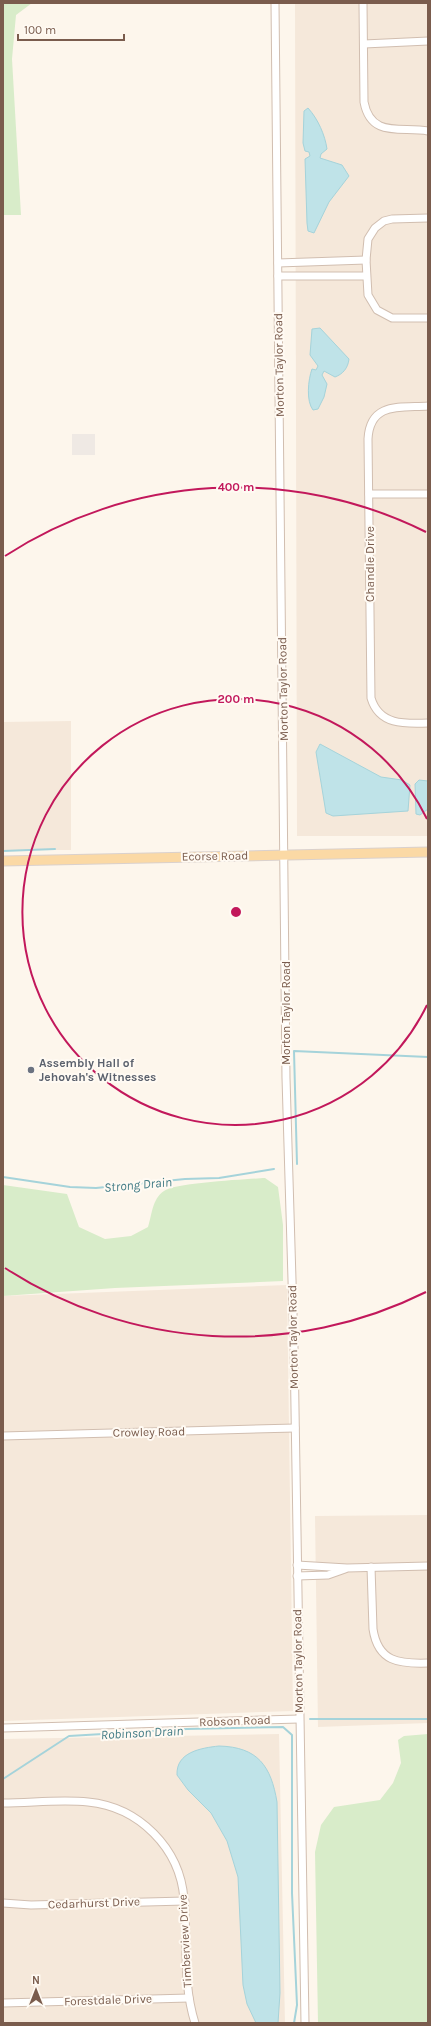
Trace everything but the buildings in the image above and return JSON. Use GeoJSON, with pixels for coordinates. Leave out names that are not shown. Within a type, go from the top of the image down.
{"type":"FeatureCollection","features":[{"type":"Feature","properties":{"kind":"main road","name":"Ecorse Road"},"geometry":{"type":"LineString","coordinates":[[3,861],[428,852]]}},
{"type":"Feature","properties":{"kind":"street","name":"Morton Taylor Road"},"geometry":{"type":"LineString","coordinates":[[275,3],[285,855],[286,1078],[295,1428],[305,2023]]}},
{"type":"Feature","properties":{"kind":"street"},"geometry":{"type":"LineString","coordinates":[[363,3],[364,102],[371,118],[377,124],[388,129],[428,131]]}},
{"type":"Feature","properties":{"kind":"street"},"geometry":{"type":"LineString","coordinates":[[364,44],[428,41]]}},
{"type":"Feature","properties":{"kind":"street"},"geometry":{"type":"LineString","coordinates":[[428,218],[392,219],[384,221],[375,228],[368,239],[366,260],[366,276],[370,300],[382,313],[397,318],[428,318]]}},
{"type":"Feature","properties":{"kind":"street"},"geometry":{"type":"LineString","coordinates":[[278,262],[366,260]]}},
{"type":"Feature","properties":{"kind":"street"},"geometry":{"type":"LineString","coordinates":[[278,276],[366,276]]}},
{"type":"Feature","properties":{"kind":"street","name":"Chandle Drive"},"geometry":{"type":"LineString","coordinates":[[428,406],[394,406],[383,411],[375,419],[369,433],[371,698],[378,712],[390,721],[400,723],[428,723]]}},
{"type":"Feature","properties":{"kind":"street"},"geometry":{"type":"LineString","coordinates":[[369,494],[428,494]]}},
{"type":"Feature","properties":{"kind":"street","name":"Crowley Road"},"geometry":{"type":"LineString","coordinates":[[3,1436],[295,1428]]}},
{"type":"Feature","properties":{"kind":"street"},"geometry":{"type":"LineString","coordinates":[[297,1565],[347,1568],[428,1566]]}},
{"type":"Feature","properties":{"kind":"street"},"geometry":{"type":"LineString","coordinates":[[371,1567],[373,1629],[374,1637],[380,1650],[391,1659],[400,1662],[428,1663]]}},
{"type":"Feature","properties":{"kind":"street"},"geometry":{"type":"LineString","coordinates":[[297,1576],[328,1575],[347,1568]]}},
{"type":"Feature","properties":{"kind":"street","name":"Robson Road"},"geometry":{"type":"LineString","coordinates":[[3,1728],[299,1719]]}},
{"type":"Feature","properties":{"kind":"street","name":"Timberview Drive"},"geometry":{"type":"LineString","coordinates":[[3,1803],[89,1802],[114,1808],[131,1816],[150,1829],[166,1847],[178,1871],[185,1900],[186,1974],[189,1998],[195,2023]]}},
{"type":"Feature","properties":{"kind":"street","name":"Cedarhurst Drive"},"geometry":{"type":"LineString","coordinates":[[3,1903],[31,1905],[185,1900]]}},
{"type":"Feature","properties":{"kind":"street","name":"Forestdale Drive"},"geometry":{"type":"LineString","coordinates":[[3,2003],[189,1998]]}},
{"type":"Feature","properties":{"kind":"shaded area"},"geometry":{"type":"Polygon","coordinates":[[[295,3],[428,3],[428,836],[297,836],[295,3]]]}},
{"type":"Feature","properties":{"kind":"shaded area"},"geometry":{"type":"Polygon","coordinates":[[[72,434],[95,434],[95,455],[72,455],[72,434]]]}},
{"type":"Feature","properties":{"kind":"shaded area"},"geometry":{"type":"Polygon","coordinates":[[[71,721],[71,850],[3,850],[3,722],[71,721]]]}},
{"type":"Feature","properties":{"kind":"shaded area"},"geometry":{"type":"Polygon","coordinates":[[[287,1285],[293,1711],[3,1721],[3,1296],[287,1285]]]}},
{"type":"Feature","properties":{"kind":"shaded area"},"geometry":{"type":"Polygon","coordinates":[[[428,1515],[428,1723],[318,1727],[315,1516],[428,1515]]]}},
{"type":"Feature","properties":{"kind":"shaded area"},"geometry":{"type":"Polygon","coordinates":[[[279,1734],[285,2023],[3,2023],[3,1739],[279,1734]]]}},
{"type":"Feature","properties":{"kind":"green space"},"geometry":{"type":"Polygon","coordinates":[[[3,3],[32,3],[16,15],[12,59],[21,215],[3,215],[3,3]]]}},
{"type":"Feature","properties":{"kind":"green space"},"geometry":{"type":"Polygon","coordinates":[[[265,1178],[278,1187],[283,1225],[283,1281],[115,1288],[3,1296],[3,1185],[67,1194],[79,1227],[105,1239],[131,1236],[148,1227],[157,1198],[164,1191],[171,1188],[212,1182],[265,1178]]]}},
{"type":"Feature","properties":{"kind":"green space"},"geometry":{"type":"Polygon","coordinates":[[[428,1734],[428,2023],[318,2023],[315,1852],[321,1825],[334,1807],[380,1800],[393,1783],[401,1763],[398,1740],[404,1736],[428,1734]]]}},
{"type":"Feature","properties":{"kind":"water"},"geometry":{"type":"Polygon","coordinates":[[[308,108],[318,122],[326,144],[327,149],[321,154],[320,158],[342,165],[349,176],[329,202],[314,233],[308,231],[307,223],[305,159],[310,156],[309,152],[305,151],[303,143],[304,111],[308,108]]]}},
{"type":"Feature","properties":{"kind":"water"},"geometry":{"type":"Polygon","coordinates":[[[320,328],[349,359],[346,368],[338,376],[335,377],[324,371],[322,375],[327,384],[324,397],[318,409],[313,410],[309,401],[309,379],[312,369],[316,370],[318,366],[310,355],[312,329],[320,328]]]}},
{"type":"Feature","properties":{"kind":"water"},"geometry":{"type":"Polygon","coordinates":[[[320,744],[381,777],[402,780],[410,785],[408,811],[333,816],[326,813],[316,752],[320,744]]]}},
{"type":"Feature","properties":{"kind":"water"},"geometry":{"type":"Polygon","coordinates":[[[419,780],[428,781],[428,809],[420,815],[416,814],[415,784],[419,780]]]}},
{"type":"Feature","properties":{"kind":"water"},"geometry":{"type":"Polygon","coordinates":[[[219,1746],[244,1750],[260,1761],[271,1778],[277,1802],[280,1993],[278,2023],[256,2023],[247,2004],[243,1985],[238,1877],[227,1841],[211,1813],[188,1790],[177,1775],[178,1767],[185,1756],[198,1750],[219,1746]]]}},
{"type":"Feature","properties":{"kind":"waterway"},"geometry":{"type":"LineString","coordinates":[[3,851],[55,849]]}},
{"type":"Feature","properties":{"kind":"waterway","name":"Strong Drain"},"geometry":{"type":"LineString","coordinates":[[297,1164],[294,1051],[428,1057]]}},
{"type":"Feature","properties":{"kind":"waterway","name":"Strong Drain"},"geometry":{"type":"LineString","coordinates":[[3,1177],[70,1187],[96,1188],[185,1179],[219,1178],[274,1169]]}},
{"type":"Feature","properties":{"kind":"waterway","name":"Robinson Drain"},"geometry":{"type":"LineString","coordinates":[[310,1719],[428,1719]]}},
{"type":"Feature","properties":{"kind":"waterway","name":"Robinson Drain"},"geometry":{"type":"LineString","coordinates":[[3,1779],[69,1736],[187,1729],[283,1727],[292,1735],[292,1893],[297,2005],[294,2023]]}},
{"type":"Feature","properties":{"kind":"place","name":"Assembly Hall of Jehovah's Witnesses"},"geometry":{"type":"Point","coordinates":[31,1070]}}]}
